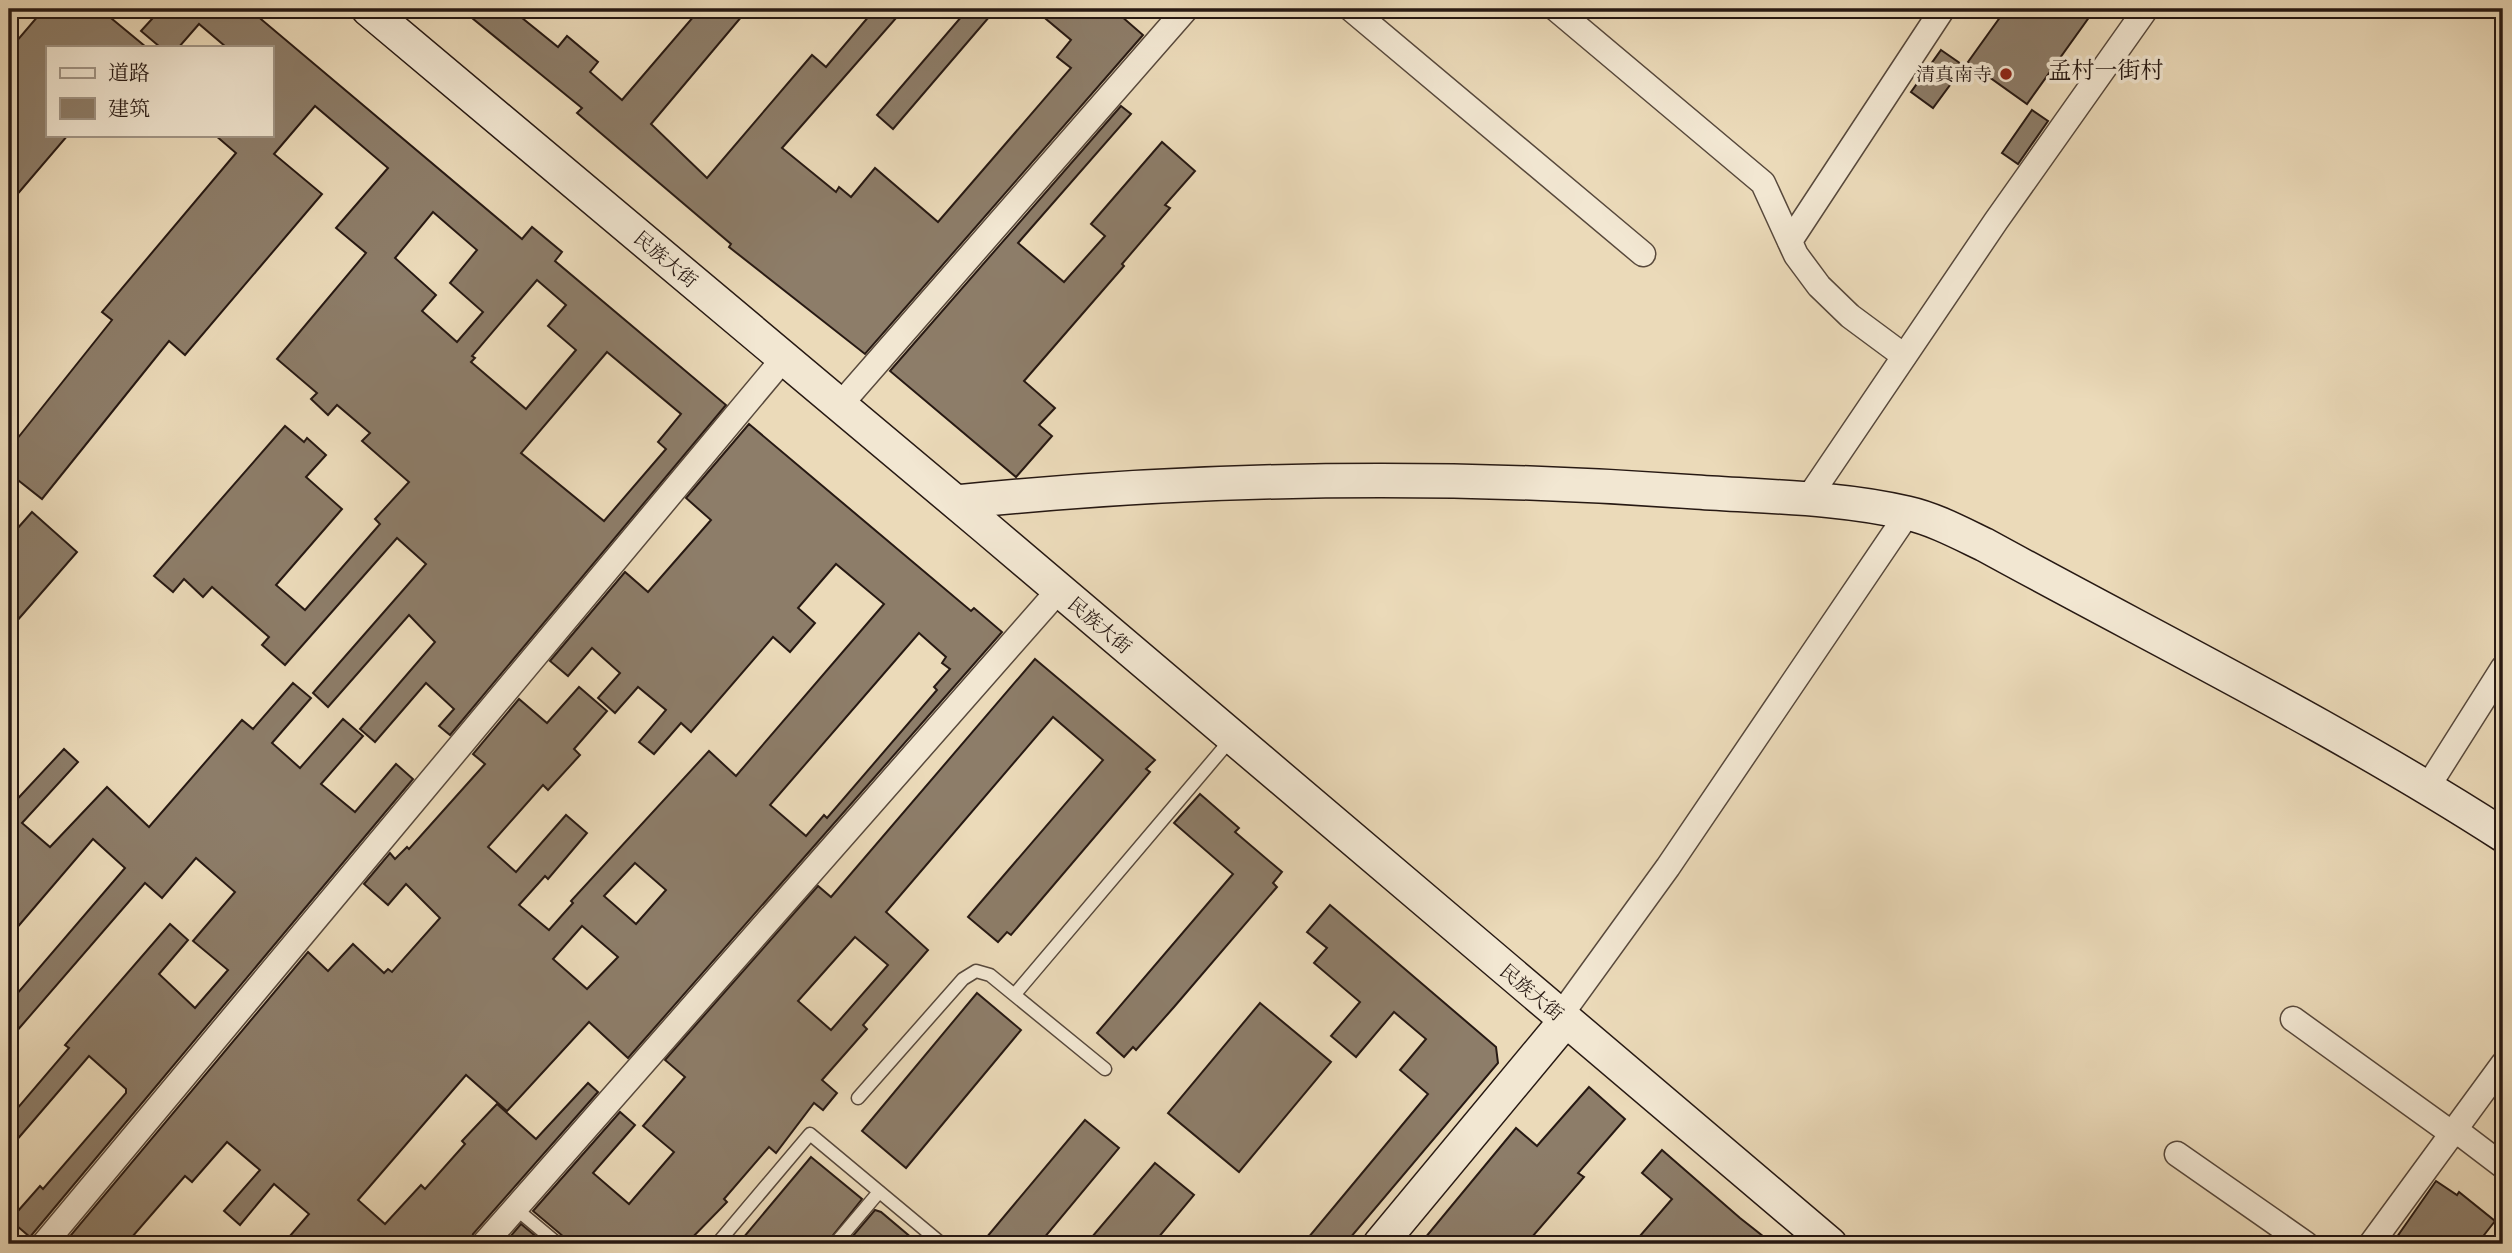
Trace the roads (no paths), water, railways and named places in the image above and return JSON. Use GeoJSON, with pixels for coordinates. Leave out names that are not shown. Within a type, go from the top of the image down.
{"type":"FeatureCollection","features":[{"type":"Feature","properties":{"kind":"street","name":"民族大街"},"geometry":{"type":"LineString","coordinates":[[368,9],[956,502],[1830,1244]]}},
{"type":"Feature","properties":{"kind":"street"},"geometry":{"type":"LineString","coordinates":[[840,405],[1186,9]]}},
{"type":"Feature","properties":{"kind":"street"},"geometry":{"type":"LineString","coordinates":[[1351,9],[1643,254]]}},
{"type":"Feature","properties":{"kind":"street"},"geometry":{"type":"LineString","coordinates":[[1556,9],[1763,183],[1796,256],[1826,293],[1850,316],[1905,356]]}},
{"type":"Feature","properties":{"kind":"street"},"geometry":{"type":"LineString","coordinates":[[1807,500],[2146,9]]}},
{"type":"Feature","properties":{"kind":"street"},"geometry":{"type":"LineString","coordinates":[[1790,241],[1942,10]]}},
{"type":"Feature","properties":{"kind":"street"},"geometry":{"type":"LineString","coordinates":[[44,1244],[784,358]]}},
{"type":"Feature","properties":{"kind":"street"},"geometry":{"type":"LineString","coordinates":[[956,502],[1082,489],[1464,479],[1562,482],[1807,500],[1908,513],[1944,525],[1985,545],[2427,788],[2503,835]]}},
{"type":"Feature","properties":{"kind":"street"},"geometry":{"type":"LineString","coordinates":[[1380,1244],[1563,1018],[1908,513]]}},
{"type":"Feature","properties":{"kind":"street"},"geometry":{"type":"LineString","coordinates":[[484,1244],[1059,590]]}},
{"type":"Feature","properties":{"kind":"street"},"geometry":{"type":"LineString","coordinates":[[2427,788],[2503,668]]}},
{"type":"Feature","properties":{"kind":"street"},"geometry":{"type":"LineString","coordinates":[[2293,1019],[2503,1166]]}},
{"type":"Feature","properties":{"kind":"street"},"geometry":{"type":"LineString","coordinates":[[2371,1244],[2456,1133],[2503,1064]]}},
{"type":"Feature","properties":{"kind":"street"},"geometry":{"type":"LineString","coordinates":[[2177,1154],[2306,1244]]}},
{"type":"Feature","properties":{"kind":"lane"},"geometry":{"type":"LineString","coordinates":[[1016,994],[1233,737]]}},
{"type":"Feature","properties":{"kind":"lane"},"geometry":{"type":"LineString","coordinates":[[858,1097],[963,979],[976,971],[1016,994],[1105,1069]]}},
{"type":"Feature","properties":{"kind":"lane"},"geometry":{"type":"LineString","coordinates":[[717,1244],[810,1134],[942,1244]]}},
{"type":"Feature","properties":{"kind":"lane"},"geometry":{"type":"LineString","coordinates":[[835,1244],[879,1192]]}},
{"type":"Feature","properties":{"kind":"lane"},"geometry":{"type":"LineString","coordinates":[[515,1208],[558,1244]]}},
{"type":"Feature","properties":{"kind":"place","name":"清真南寺"},"geometry":{"type":"Point","coordinates":[2006,74]}},
{"type":"Feature","properties":{"kind":"district","name":"孟村一街村"},"geometry":{"type":"Point","coordinates":[2106,70]}}]}
